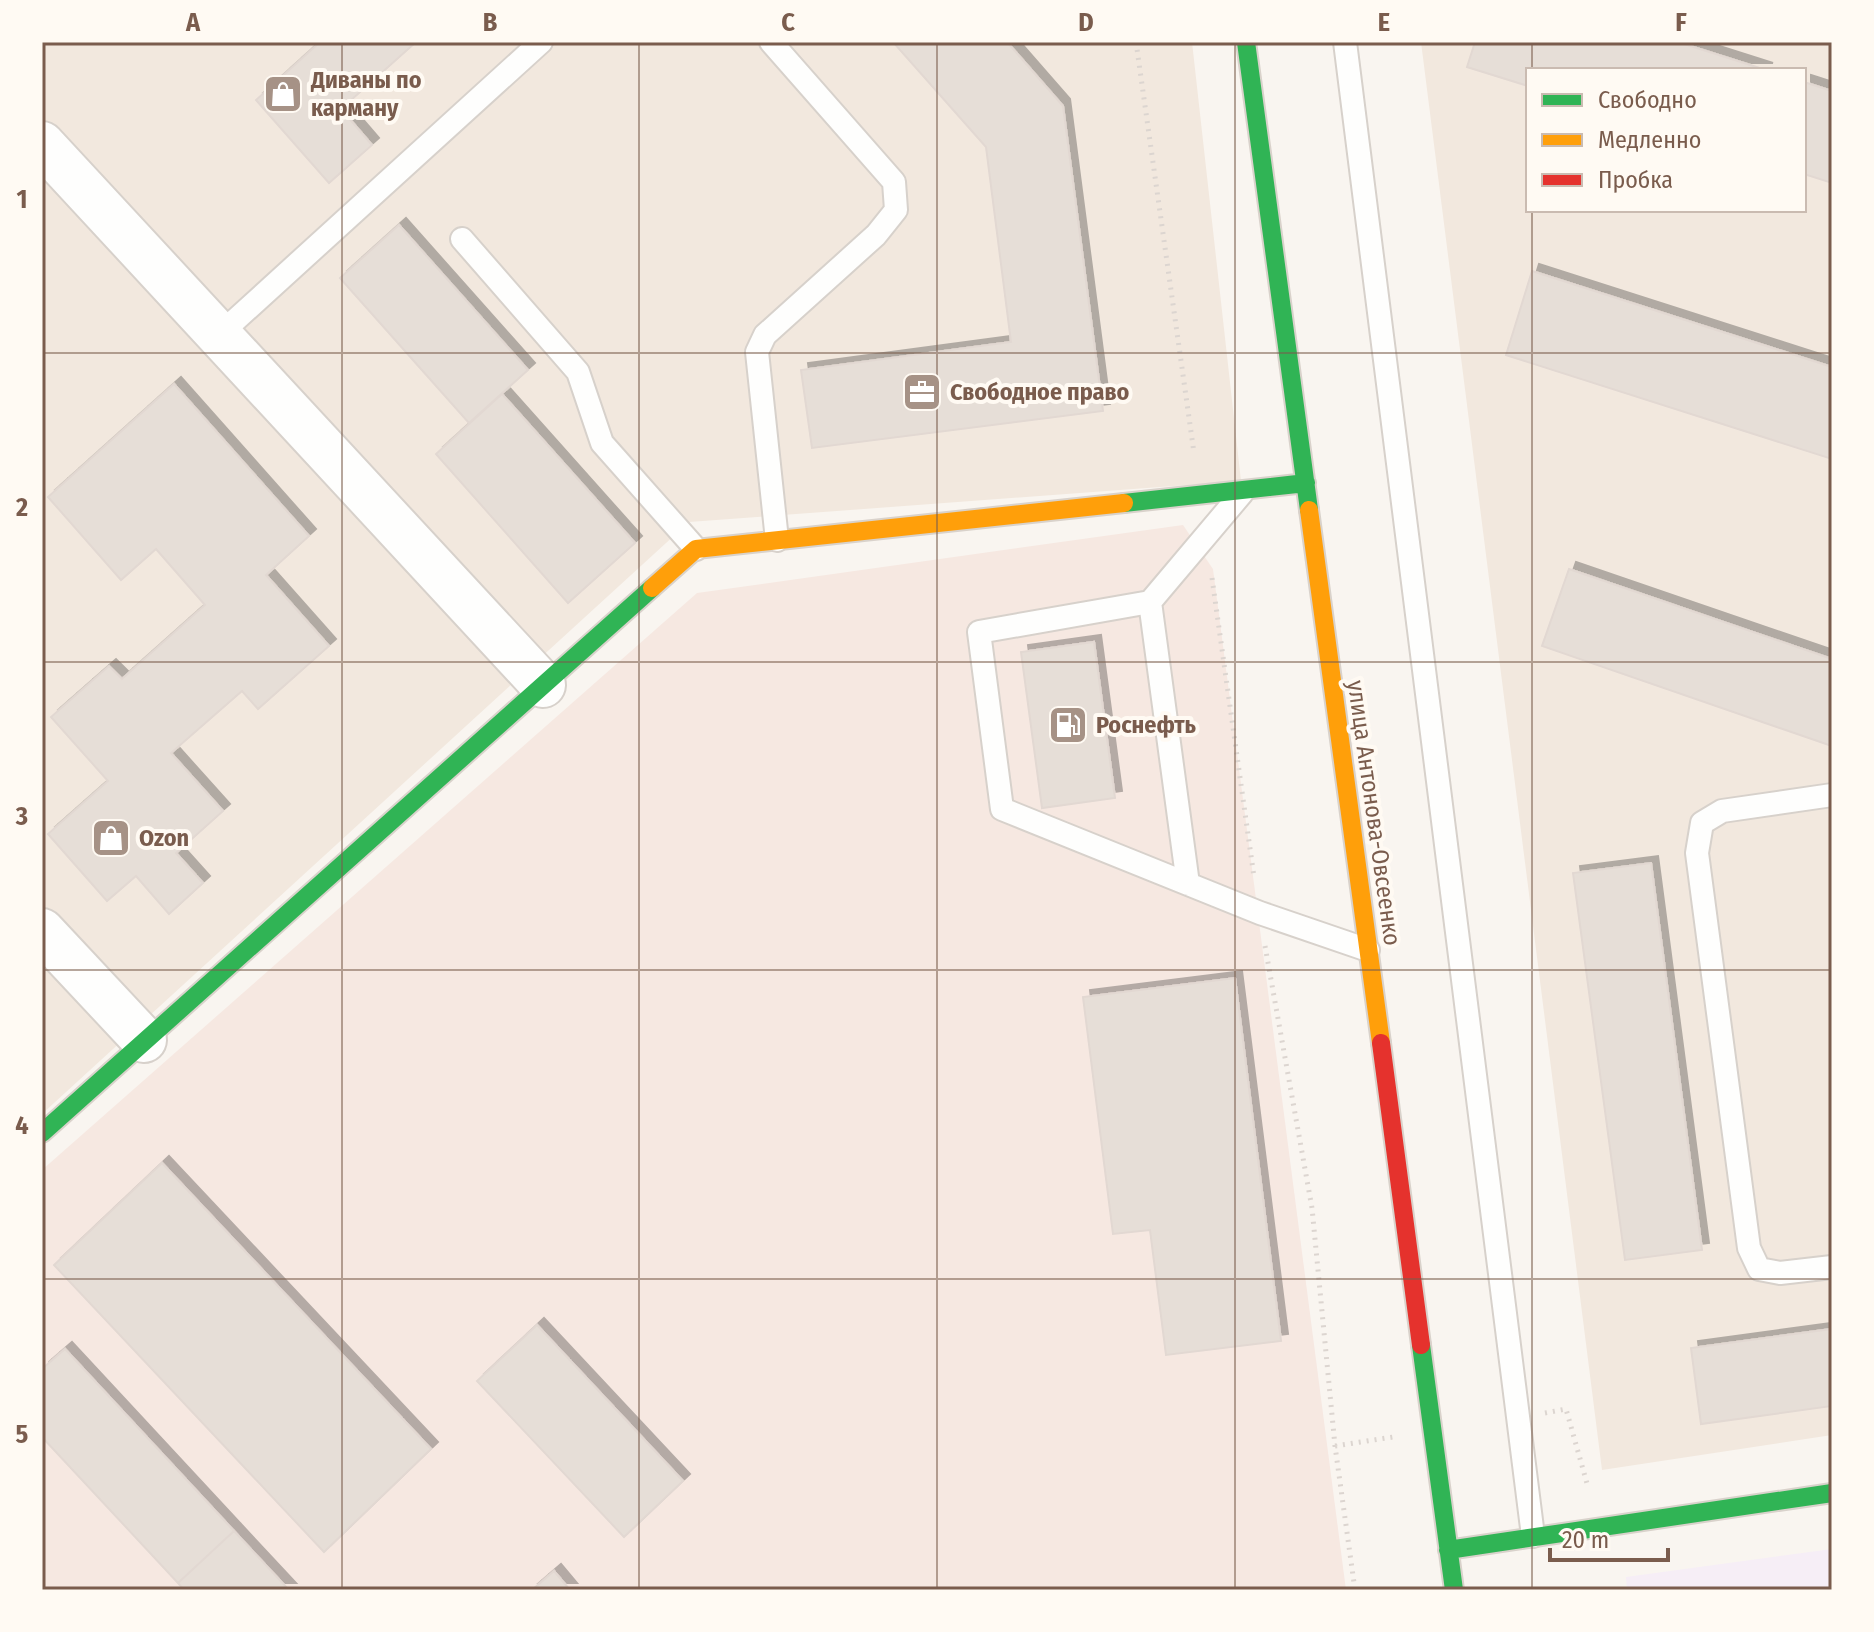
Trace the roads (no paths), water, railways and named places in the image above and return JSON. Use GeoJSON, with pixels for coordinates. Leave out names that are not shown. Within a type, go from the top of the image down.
{"type":"FeatureCollection","features":[{"type":"Feature","properties":{"kind":"street","name":"улица Антонова-Овсеенко"},"geometry":{"type":"LineString","coordinates":[[1246,42],[1454,1590]]}},
{"type":"Feature","properties":{"kind":"street"},"geometry":{"type":"LineString","coordinates":[[42,144],[543,685]]}},
{"type":"Feature","properties":{"kind":"street"},"geometry":{"type":"LineString","coordinates":[[42,1133],[696,549],[1306,483]]}},
{"type":"Feature","properties":{"kind":"street"},"geometry":{"type":"LineString","coordinates":[[42,931],[144,1040]]}},
{"type":"Feature","properties":{"kind":"street"},"geometry":{"type":"LineString","coordinates":[[1448,1550],[1832,1493]]}},
{"type":"Feature","properties":{"kind":"lane"},"geometry":{"type":"LineString","coordinates":[[220,334],[541,42]]}},
{"type":"Feature","properties":{"kind":"lane"},"geometry":{"type":"LineString","coordinates":[[771,42],[894,182],[896,210],[876,235],[765,335],[757,352],[777,540]]}},
{"type":"Feature","properties":{"kind":"lane"},"geometry":{"type":"LineString","coordinates":[[1345,42],[1533,1536]]}},
{"type":"Feature","properties":{"kind":"lane"},"geometry":{"type":"LineString","coordinates":[[462,239],[578,372],[602,443],[696,549]]}},
{"type":"Feature","properties":{"kind":"lane"},"geometry":{"type":"LineString","coordinates":[[1245,490],[1150,602],[979,632],[1002,809],[1260,913],[1368,950]]}},
{"type":"Feature","properties":{"kind":"lane"},"geometry":{"type":"LineString","coordinates":[[1150,602],[1188,884]]}},
{"type":"Feature","properties":{"kind":"lane"},"geometry":{"type":"LineString","coordinates":[[1832,795],[1722,811],[1702,823],[1697,853],[1749,1248],[1759,1269],[1780,1273],[1832,1267]]}},
{"type":"Feature","properties":{"kind":"place","name":"Диваны по карману"},"geometry":{"type":"Point","coordinates":[283,94]}},
{"type":"Feature","properties":{"kind":"place","name":"Свободное право"},"geometry":{"type":"Point","coordinates":[922,392]}},
{"type":"Feature","properties":{"kind":"place","name":"Роснефть"},"geometry":{"type":"Point","coordinates":[1068,725]}},
{"type":"Feature","properties":{"kind":"place","name":"Ozon"},"geometry":{"type":"Point","coordinates":[111,838]}}]}
